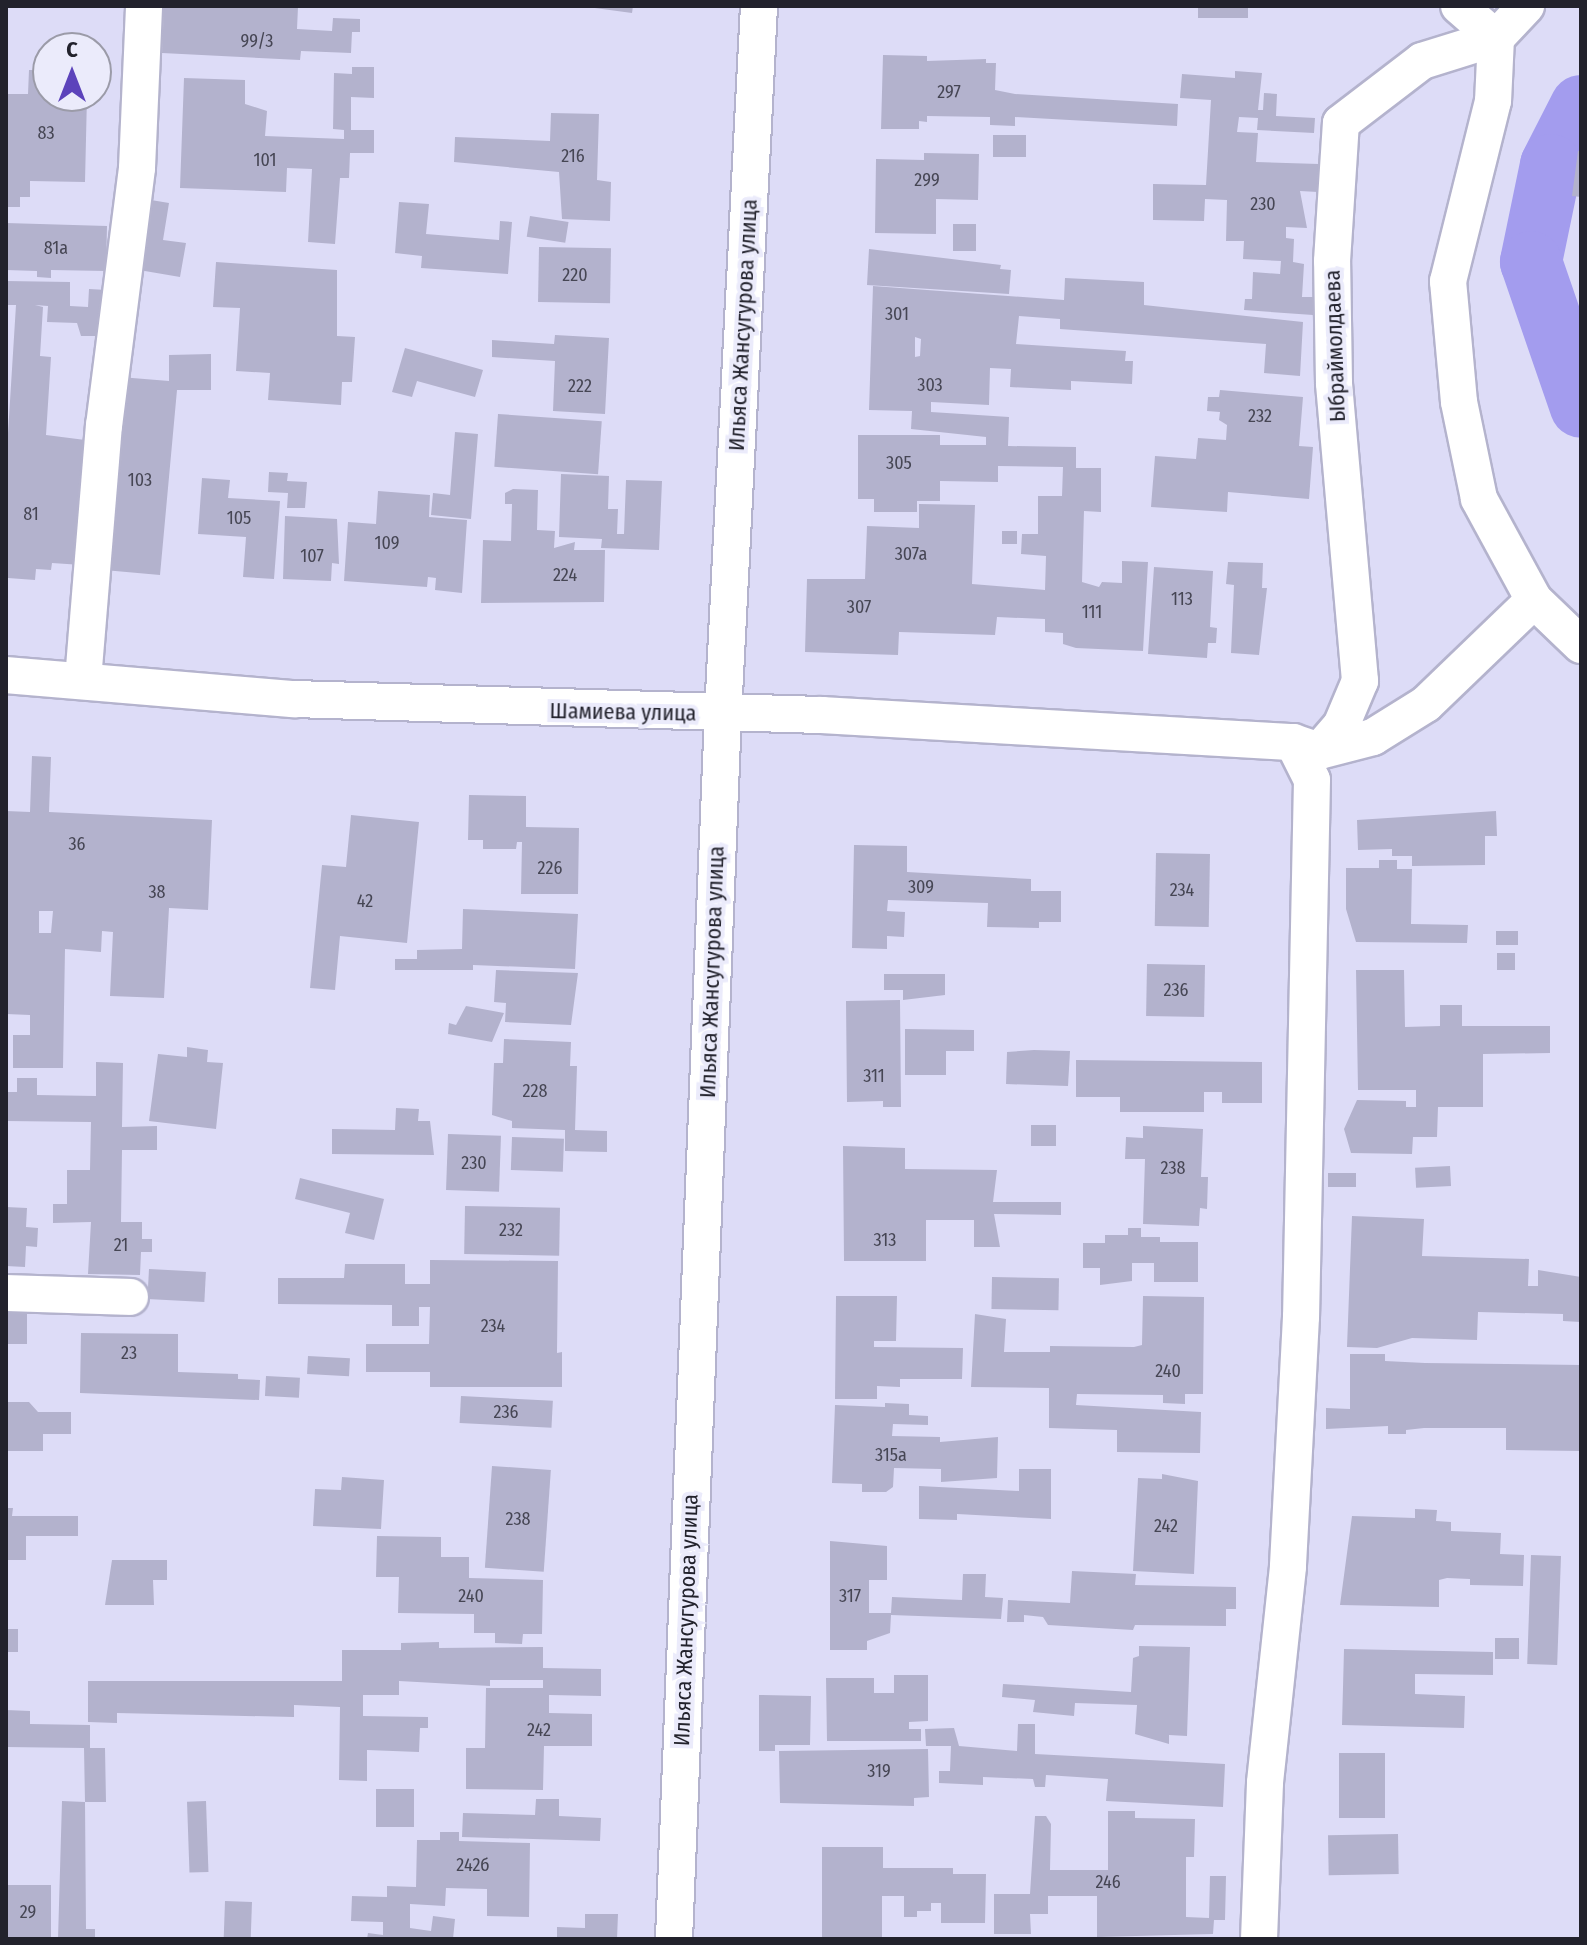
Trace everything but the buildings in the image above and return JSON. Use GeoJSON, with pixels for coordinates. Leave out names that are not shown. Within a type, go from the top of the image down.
{"type":"FeatureCollection","features":[{"type":"Feature","properties":{"kind":"street"},"geometry":{"type":"LineString","coordinates":[[83,680],[104,426],[137,168],[144,6]]}},
{"type":"Feature","properties":{"kind":"street","name":"Ильяса Жансугурова улица"},"geometry":{"type":"LineString","coordinates":[[674,1939],[723,714],[759,6]]}},
{"type":"Feature","properties":{"kind":"street"},"geometry":{"type":"LineString","coordinates":[[1459,6],[1496,38],[1493,101],[1448,281],[1459,402],[1479,499],[1534,600],[1581,645]]}},
{"type":"Feature","properties":{"kind":"street","name":"Ыбраймолдаева"},"geometry":{"type":"LineString","coordinates":[[1306,746],[1341,726],[1360,681],[1334,383],[1332,261],[1341,123],[1422,61],[1496,38],[1526,6]]}},
{"type":"Feature","properties":{"kind":"street","name":"Шамиева улица"},"geometry":{"type":"LineString","coordinates":[[6,675],[294,699],[723,714],[1241,738],[1306,746],[1373,737],[1426,704],[1534,600]]}},
{"type":"Feature","properties":{"kind":"street"},"geometry":{"type":"LineString","coordinates":[[1259,1939],[1265,1783],[1288,1567],[1301,1317],[1312,780],[1306,746]]}},
{"type":"Feature","properties":{"kind":"street"},"geometry":{"type":"LineString","coordinates":[[6,1293],[130,1297]]}},
{"type":"Feature","properties":{"kind":"waterway"},"geometry":{"type":"LineString","coordinates":[[1581,106],[1551,165],[1531,262],[1581,407]]}}]}
